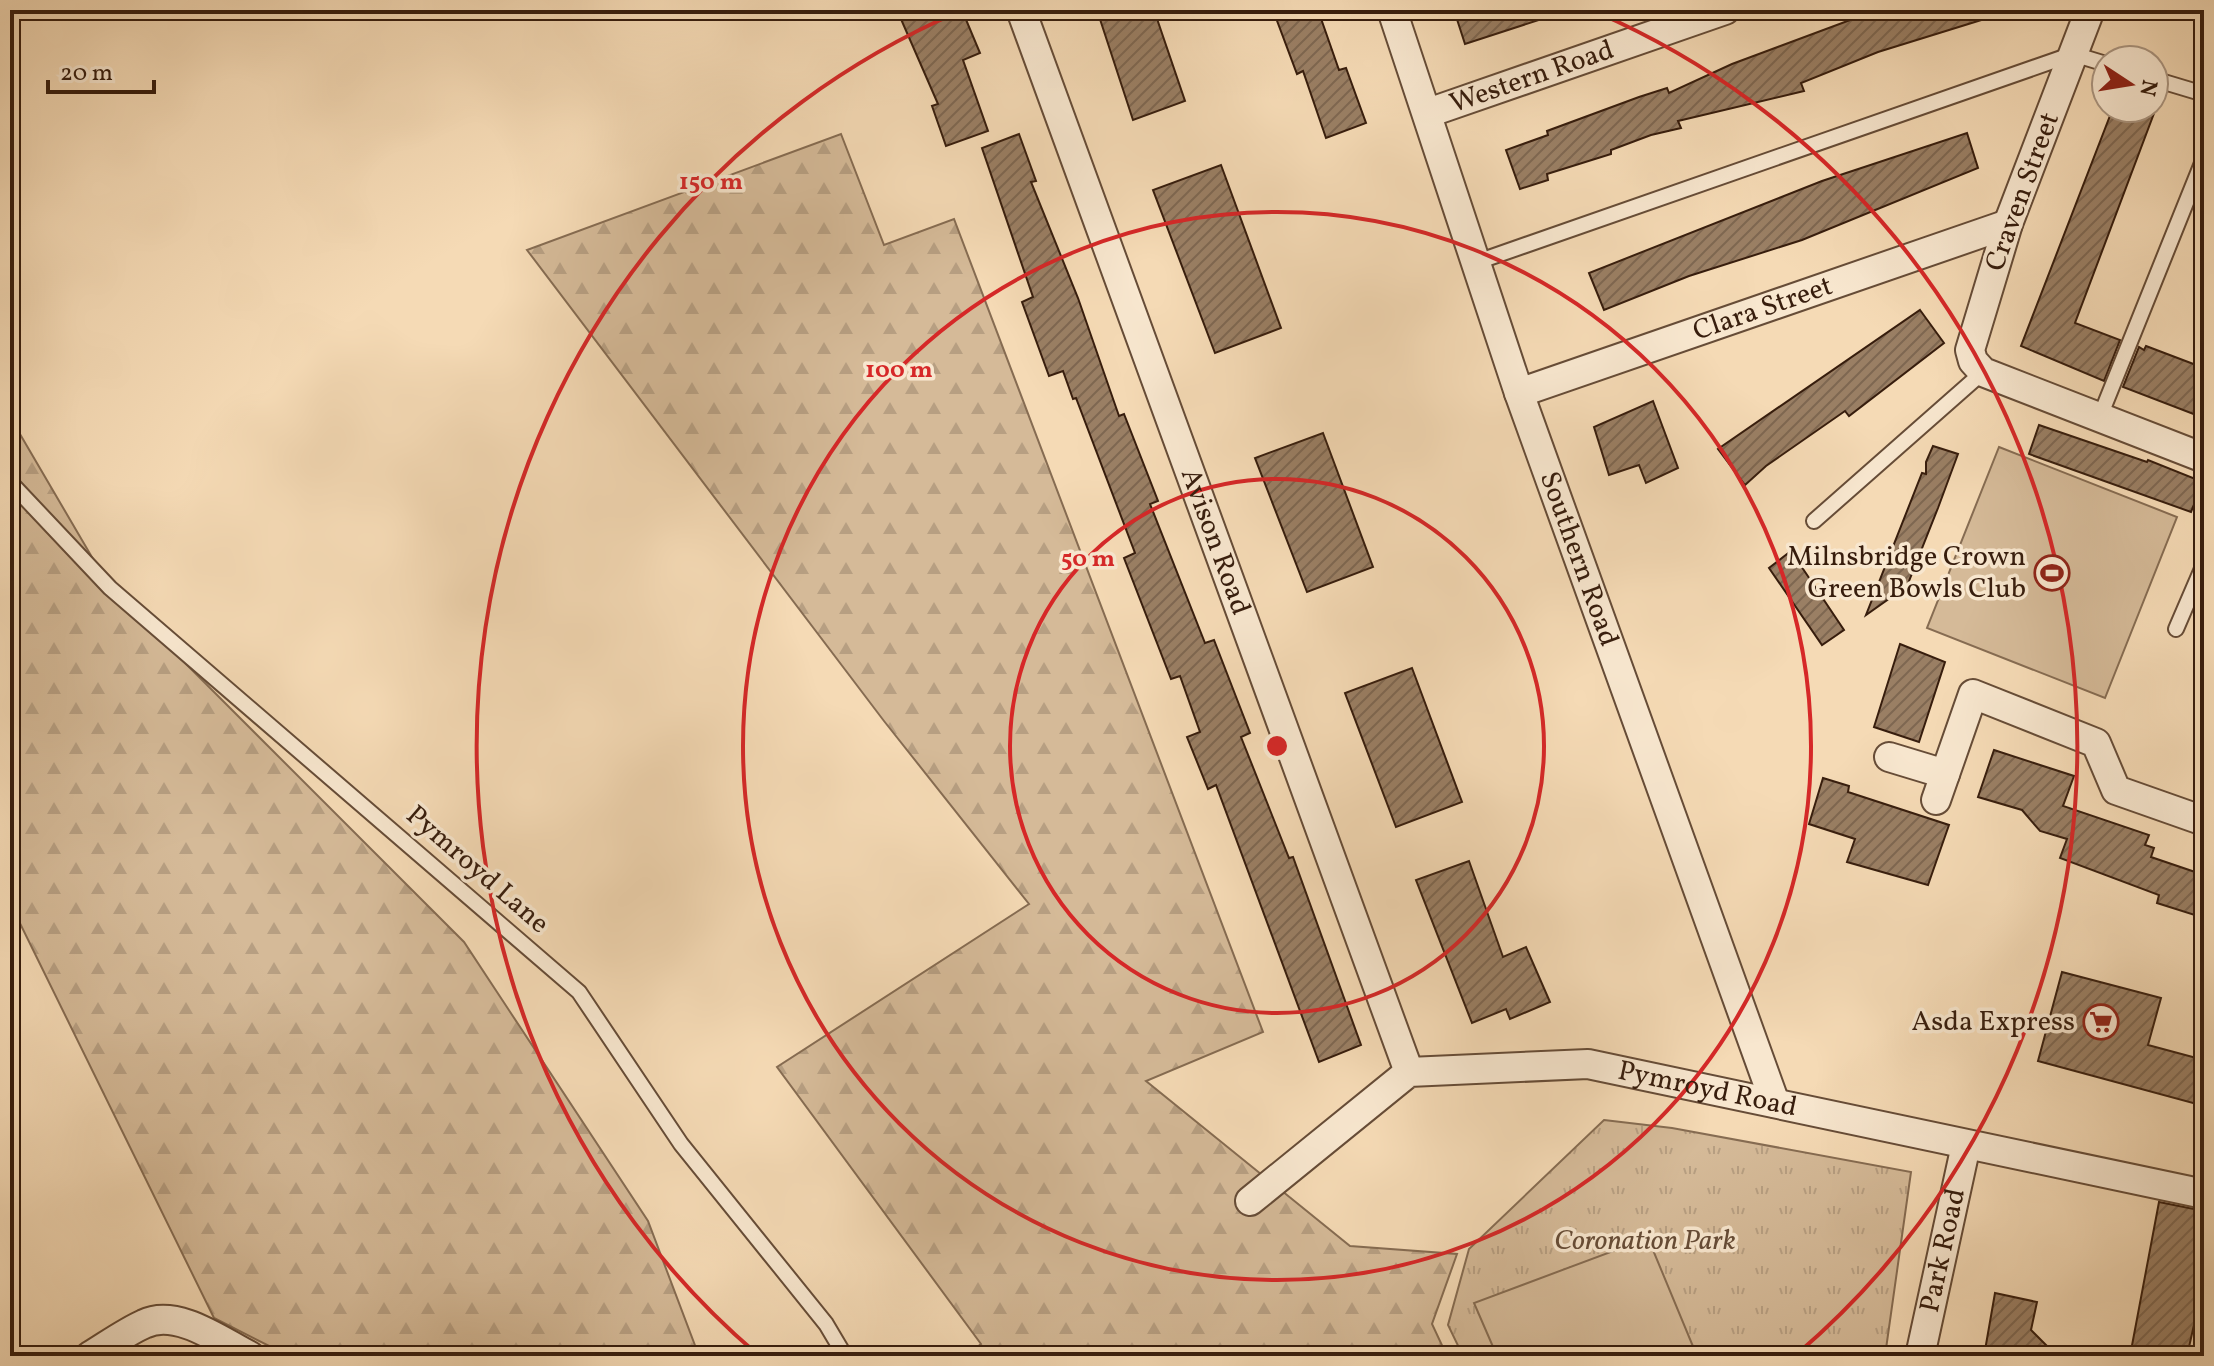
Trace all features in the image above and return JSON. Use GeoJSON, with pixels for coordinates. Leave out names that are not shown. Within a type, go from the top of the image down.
{"type":"FeatureCollection","features":[{"type":"Feature","properties":{"kind":"street","name":"Avison Road"},"geometry":{"type":"LineString","coordinates":[[1021,10],[1409,1072]]}},
{"type":"Feature","properties":{"kind":"street","name":"Southern Road"},"geometry":{"type":"LineString","coordinates":[[1392,10],[1519,393],[1775,1103]]}},
{"type":"Feature","properties":{"kind":"street","name":"Western Road"},"geometry":{"type":"LineString","coordinates":[[1428,113],[1725,10]]}},
{"type":"Feature","properties":{"kind":"street","name":"Craven Street"},"geometry":{"type":"LineString","coordinates":[[1983,372],[1973,361],[1970,350],[2008,224],[2090,10]]}},
{"type":"Feature","properties":{"kind":"street","name":"Clara Street"},"geometry":{"type":"LineString","coordinates":[[1519,393],[2008,224]]}},
{"type":"Feature","properties":{"kind":"street"},"geometry":{"type":"LineString","coordinates":[[1983,372],[2204,458]]}},
{"type":"Feature","properties":{"kind":"street"},"geometry":{"type":"LineString","coordinates":[[1889,757],[1940,787],[1973,694],[2096,743],[2116,790],[2204,821]]}},
{"type":"Feature","properties":{"kind":"street","name":"Pymroyd Road"},"geometry":{"type":"LineString","coordinates":[[1409,1072],[1588,1064],[2204,1194]]}},
{"type":"Feature","properties":{"kind":"street"},"geometry":{"type":"LineString","coordinates":[[1250,1201],[1409,1072]]}},
{"type":"Feature","properties":{"kind":"street","name":"Park Road"},"geometry":{"type":"LineString","coordinates":[[1920,1356],[1966,1145]]}},
{"type":"Feature","properties":{"kind":"street"},"geometry":{"type":"LineString","coordinates":[[90,1356],[147,1322],[176,1321],[250,1356]]}},
{"type":"Feature","properties":{"kind":"lane"},"geometry":{"type":"LineString","coordinates":[[1477,262],[2073,54],[2090,59]]}},
{"type":"Feature","properties":{"kind":"lane"},"geometry":{"type":"LineString","coordinates":[[2170,84],[2204,94]]}},
{"type":"Feature","properties":{"kind":"lane"},"geometry":{"type":"LineString","coordinates":[[2099,419],[2204,158]]}},
{"type":"Feature","properties":{"kind":"lane"},"geometry":{"type":"LineString","coordinates":[[1814,521],[1983,372]]}},
{"type":"Feature","properties":{"kind":"lane","name":"Pymroyd Lane"},"geometry":{"type":"LineString","coordinates":[[10,482],[110,588],[579,992],[681,1144],[826,1324],[845,1356]]}},
{"type":"Feature","properties":{"kind":"lane"},"geometry":{"type":"LineString","coordinates":[[2176,629],[2204,564]]}},
{"type":"Feature","properties":{"kind":"green space"},"geometry":{"type":"Polygon","coordinates":[[[841,134],[884,245],[954,219],[1263,1032],[1146,1081],[1350,1246],[1457,1254],[1432,1324],[1447,1356],[966,1356],[981,1344],[777,1067],[1029,904],[884,721],[527,250],[841,134]]]}},
{"type":"Feature","properties":{"kind":"green space"},"geometry":{"type":"Polygon","coordinates":[[[10,417],[110,588],[464,942],[648,1221],[699,1356],[289,1356],[214,1318],[10,903],[10,417]]]}},
{"type":"Feature","properties":{"kind":"green space","name":"Milnsbridge Crown Green Bowls Club"},"geometry":{"type":"Polygon","coordinates":[[[1999,447],[2177,517],[2105,698],[1927,628],[1999,447]]]}},
{"type":"Feature","properties":{"kind":"green space","name":"Coronation Park"},"geometry":{"type":"Polygon","coordinates":[[[1604,1120],[1672,1128],[1911,1172],[1885,1356],[1463,1356],[1448,1325],[1469,1249],[1604,1120]]]}},
{"type":"Feature","properties":{"kind":"green space"},"geometry":{"type":"Polygon","coordinates":[[[1648,1238],[1697,1356],[1497,1356],[1474,1303],[1648,1238]]]}},
{"type":"Feature","properties":{"kind":"building"},"geometry":{"type":"Polygon","coordinates":[[[897,10],[933,10],[937,19],[962,10],[980,53],[963,60],[988,131],[946,146],[932,106],[938,104],[897,10]]]}},
{"type":"Feature","properties":{"kind":"building"},"geometry":{"type":"Polygon","coordinates":[[[1097,10],[1154,10],[1185,101],[1133,120],[1097,10]]]}},
{"type":"Feature","properties":{"kind":"building"},"geometry":{"type":"Polygon","coordinates":[[[1273,10],[1318,10],[1339,70],[1346,68],[1366,123],[1326,138],[1303,71],[1297,74],[1273,10]]]}},
{"type":"Feature","properties":{"kind":"building"},"geometry":{"type":"Polygon","coordinates":[[[1454,10],[1550,10],[1551,16],[1465,44],[1454,10]]]}},
{"type":"Feature","properties":{"kind":"building"},"geometry":{"type":"Polygon","coordinates":[[[1877,10],[1990,10],[1991,17],[1878,52],[1801,83],[1804,91],[1678,121],[1681,128],[1651,135],[1611,150],[1611,154],[1547,174],[1548,180],[1520,189],[1506,150],[1548,135],[1547,131],[1639,97],[1667,88],[1669,93],[1732,64],[1877,10]]]}},
{"type":"Feature","properties":{"kind":"building"},"geometry":{"type":"Polygon","coordinates":[[[2107,124],[2150,124],[2075,323],[2120,340],[2104,381],[2021,346],[2107,124]]]}},
{"type":"Feature","properties":{"kind":"building"},"geometry":{"type":"Polygon","coordinates":[[[1967,133],[1978,168],[1802,240],[1689,276],[1604,310],[1589,273],[1822,181],[1967,133]]]}},
{"type":"Feature","properties":{"kind":"building"},"geometry":{"type":"Polygon","coordinates":[[[1019,134],[1036,181],[1031,182],[1078,298],[1119,416],[1124,414],[1158,501],[1150,504],[1205,643],[1214,640],[1250,733],[1241,737],[1289,858],[1293,857],[1361,1045],[1319,1062],[1216,785],[1208,789],[1187,737],[1200,732],[1180,676],[1171,679],[1124,558],[1135,553],[1076,398],[1073,399],[1063,371],[1049,376],[1022,302],[1033,297],[982,148],[1019,134]]]}},
{"type":"Feature","properties":{"kind":"building"},"geometry":{"type":"Polygon","coordinates":[[[1221,165],[1281,328],[1215,353],[1153,190],[1221,165]]]}},
{"type":"Feature","properties":{"kind":"building"},"geometry":{"type":"Polygon","coordinates":[[[1920,310],[1944,343],[1849,416],[1845,411],[1766,466],[1745,485],[1718,449],[1920,310]]]}},
{"type":"Feature","properties":{"kind":"building"},"geometry":{"type":"Polygon","coordinates":[[[2146,346],[2204,368],[2204,418],[2123,387],[2139,347],[2144,350],[2146,346]]]}},
{"type":"Feature","properties":{"kind":"building"},"geometry":{"type":"Polygon","coordinates":[[[1653,401],[1678,468],[1646,483],[1639,465],[1609,475],[1594,427],[1653,401]]]}},
{"type":"Feature","properties":{"kind":"building"},"geometry":{"type":"Polygon","coordinates":[[[2039,425],[2148,460],[2203,482],[2191,512],[2029,454],[2039,425]]]}},
{"type":"Feature","properties":{"kind":"building"},"geometry":{"type":"Polygon","coordinates":[[[1323,433],[1373,567],[1307,592],[1255,458],[1323,433]]]}},
{"type":"Feature","properties":{"kind":"building"},"geometry":{"type":"Polygon","coordinates":[[[1933,446],[1958,454],[1938,508],[1907,586],[1866,615],[1922,473],[1926,474],[1926,462],[1933,446]]]}},
{"type":"Feature","properties":{"kind":"building"},"geometry":{"type":"Polygon","coordinates":[[[1791,551],[1844,630],[1822,645],[1769,568],[1791,551]]]}},
{"type":"Feature","properties":{"kind":"building"},"geometry":{"type":"Polygon","coordinates":[[[1900,644],[1945,662],[1919,742],[1874,727],[1900,644]]]}},
{"type":"Feature","properties":{"kind":"building"},"geometry":{"type":"Polygon","coordinates":[[[1412,668],[1462,802],[1396,827],[1345,693],[1412,668]]]}},
{"type":"Feature","properties":{"kind":"building"},"geometry":{"type":"Polygon","coordinates":[[[1994,750],[2074,776],[2063,806],[2149,835],[2145,845],[2154,848],[2151,857],[2204,875],[2204,918],[2157,903],[2159,895],[2060,858],[2067,839],[2040,831],[2022,810],[1978,797],[1994,750]]]}},
{"type":"Feature","properties":{"kind":"building"},"geometry":{"type":"Polygon","coordinates":[[[1823,778],[1849,786],[1848,792],[1949,825],[1928,885],[1847,862],[1855,839],[1809,824],[1823,778]]]}},
{"type":"Feature","properties":{"kind":"building"},"geometry":{"type":"Polygon","coordinates":[[[1469,861],[1503,957],[1526,947],[1550,1002],[1510,1019],[1506,1009],[1472,1023],[1416,880],[1469,861]]]}},
{"type":"Feature","properties":{"kind":"building","name":"Asda Express"},"geometry":{"type":"Polygon","coordinates":[[[2062,972],[2161,998],[2148,1045],[2204,1060],[2204,1106],[2038,1061],[2062,972]]]}},
{"type":"Feature","properties":{"kind":"building"},"geometry":{"type":"Polygon","coordinates":[[[2159,1202],[2204,1211],[2204,1271],[2200,1298],[2187,1356],[2130,1356],[2159,1202]]]}},
{"type":"Feature","properties":{"kind":"building"},"geometry":{"type":"Polygon","coordinates":[[[1995,1293],[2037,1302],[2031,1330],[2057,1356],[1984,1356],[1995,1293]]]}},
{"type":"Feature","properties":{"kind":"place","name":"Milnsbridge Crown Green Bowls Club"},"geometry":{"type":"Point","coordinates":[2052,573]}},
{"type":"Feature","properties":{"kind":"place","name":"Asda Express"},"geometry":{"type":"Point","coordinates":[2101,1022]}}]}
